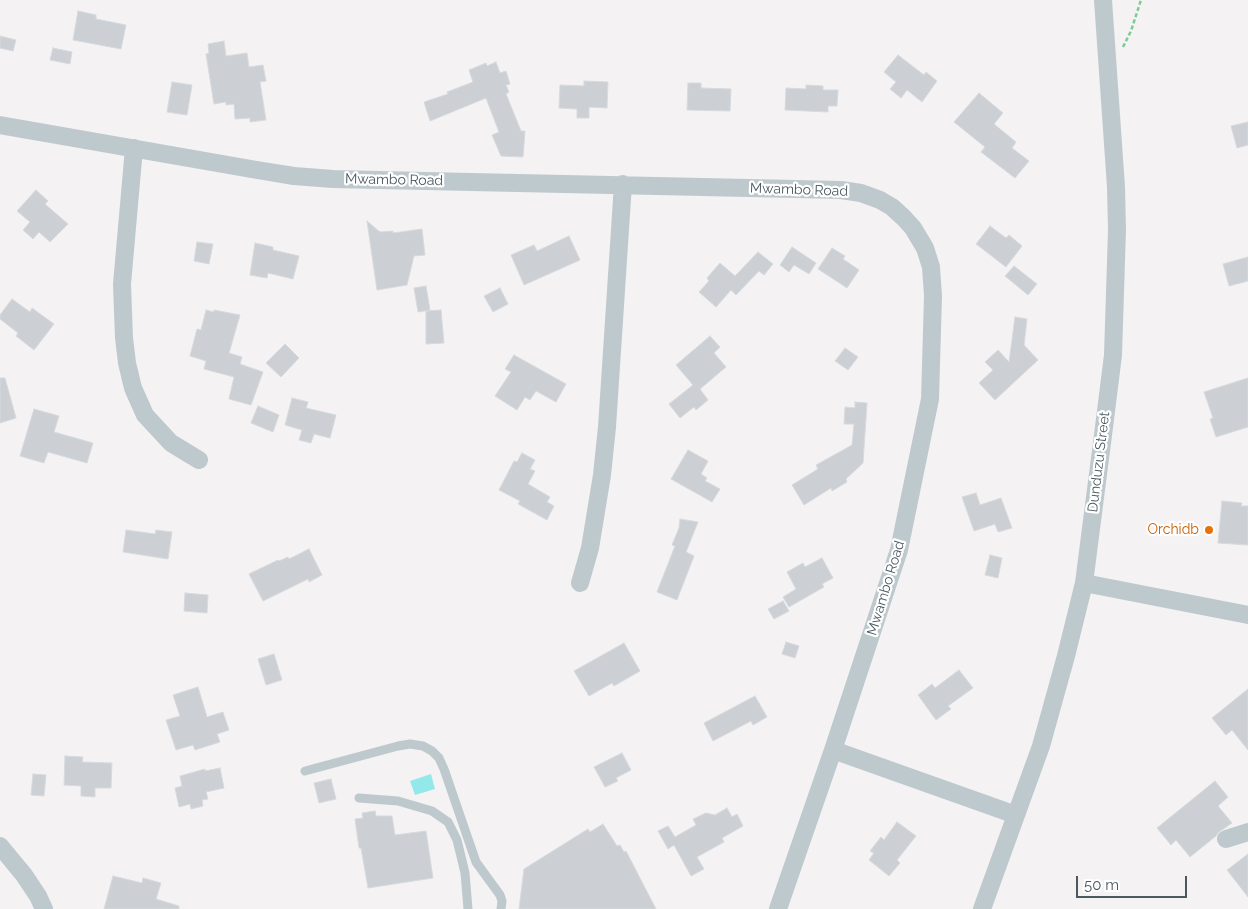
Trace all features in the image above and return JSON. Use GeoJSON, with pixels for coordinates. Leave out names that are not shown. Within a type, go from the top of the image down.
{"type":"FeatureCollection","features":[{"type":"Feature","properties":{"kind":"street","name":"Dunduzu Street"},"geometry":{"type":"LineString","coordinates":[[982,909],[1041,746],[1084,583],[1108,399],[1115,303],[1117,213],[1103,0]]}},
{"type":"Feature","properties":{"kind":"street","name":"Mwambo Road"},"geometry":{"type":"LineString","coordinates":[[0,124],[276,173],[333,179],[841,190],[862,193],[880,200],[892,207],[913,228],[925,248],[931,267],[933,296],[930,399],[899,550],[778,909]]}},
{"type":"Feature","properties":{"kind":"street"},"geometry":{"type":"LineString","coordinates":[[134,148],[122,284],[127,363],[133,388],[145,415],[171,443],[199,460]]}},
{"type":"Feature","properties":{"kind":"street"},"geometry":{"type":"LineString","coordinates":[[580,583],[590,548],[602,475],[607,427],[623,184]]}},
{"type":"Feature","properties":{"kind":"street"},"geometry":{"type":"LineString","coordinates":[[1084,583],[1248,615]]}},
{"type":"Feature","properties":{"kind":"street"},"geometry":{"type":"LineString","coordinates":[[833,750],[1016,815]]}},
{"type":"Feature","properties":{"kind":"street"},"geometry":{"type":"LineString","coordinates":[[1226,839],[1248,832]]}},
{"type":"Feature","properties":{"kind":"street"},"geometry":{"type":"LineString","coordinates":[[0,846],[24,875],[44,909]]}},
{"type":"Feature","properties":{"kind":"lane"},"geometry":{"type":"LineString","coordinates":[[305,771],[410,744],[432,750],[439,758],[444,769],[476,862],[500,895],[502,909]]}},
{"type":"Feature","properties":{"kind":"lane"},"geometry":{"type":"LineString","coordinates":[[359,798],[398,801],[432,811],[448,822],[458,840],[465,873],[468,909]]}},
{"type":"Feature","properties":{"kind":"path"},"geometry":{"type":"LineString","coordinates":[[1107,65],[1124,46],[1141,0]]}},
{"type":"Feature","properties":{"kind":"water"},"geometry":{"type":"Polygon","coordinates":[[[431,774],[435,789],[415,795],[410,781],[431,774]]]}},
{"type":"Feature","properties":{"kind":"building"},"geometry":{"type":"Polygon","coordinates":[[[78,11],[96,15],[96,19],[126,25],[121,49],[73,40],[78,11]]]}},
{"type":"Feature","properties":{"kind":"building"},"geometry":{"type":"Polygon","coordinates":[[[0,36],[16,40],[13,51],[0,48],[0,36]]]}},
{"type":"Feature","properties":{"kind":"building"},"geometry":{"type":"Polygon","coordinates":[[[224,41],[226,56],[247,53],[249,67],[263,65],[266,81],[260,82],[266,120],[250,122],[250,118],[235,119],[234,104],[226,105],[226,102],[214,104],[206,54],[209,53],[208,44],[224,41]]]}},
{"type":"Feature","properties":{"kind":"building"},"geometry":{"type":"Polygon","coordinates":[[[53,48],[72,52],[70,64],[50,60],[53,48]]]}},
{"type":"Feature","properties":{"kind":"building"},"geometry":{"type":"Polygon","coordinates":[[[898,55],[924,75],[926,72],[937,81],[922,102],[907,90],[901,98],[890,89],[896,82],[884,72],[898,55]]]}},
{"type":"Feature","properties":{"kind":"building"},"geometry":{"type":"Polygon","coordinates":[[[496,62],[500,73],[506,71],[510,84],[506,85],[509,92],[506,94],[521,131],[525,131],[523,157],[501,156],[492,135],[499,132],[486,98],[430,121],[424,102],[448,94],[447,92],[473,82],[469,70],[486,63],[487,66],[496,62]]]}},
{"type":"Feature","properties":{"kind":"building"},"geometry":{"type":"Polygon","coordinates":[[[584,81],[608,82],[607,108],[589,107],[589,118],[577,118],[577,109],[559,108],[560,85],[584,86],[584,81]]]}},
{"type":"Feature","properties":{"kind":"building"},"geometry":{"type":"Polygon","coordinates":[[[172,82],[192,85],[187,115],[167,112],[172,82]]]}},
{"type":"Feature","properties":{"kind":"building"},"geometry":{"type":"Polygon","coordinates":[[[688,83],[701,83],[701,88],[731,89],[730,111],[687,110],[688,83]]]}},
{"type":"Feature","properties":{"kind":"building"},"geometry":{"type":"Polygon","coordinates":[[[806,85],[823,86],[823,90],[838,90],[837,106],[828,106],[828,112],[785,110],[786,88],[806,89],[806,85]]]}},
{"type":"Feature","properties":{"kind":"building"},"geometry":{"type":"Polygon","coordinates":[[[979,93],[1003,113],[994,124],[1016,142],[1012,148],[1029,161],[1015,178],[981,152],[985,147],[954,122],[979,93]]]}},
{"type":"Feature","properties":{"kind":"building"},"geometry":{"type":"Polygon","coordinates":[[[1248,122],[1248,145],[1237,148],[1231,126],[1248,122]]]}},
{"type":"Feature","properties":{"kind":"building"},"geometry":{"type":"Polygon","coordinates":[[[36,190],[48,201],[45,204],[68,224],[50,242],[39,232],[33,239],[23,230],[30,222],[17,211],[36,190]]]}},
{"type":"Feature","properties":{"kind":"building"},"geometry":{"type":"Polygon","coordinates":[[[367,221],[380,232],[393,231],[393,233],[422,229],[425,255],[414,256],[407,285],[377,290],[367,221]]]}},
{"type":"Feature","properties":{"kind":"building"},"geometry":{"type":"Polygon","coordinates":[[[990,226],[1006,238],[1009,235],[1022,246],[1006,267],[976,244],[990,226]]]}},
{"type":"Feature","properties":{"kind":"building"},"geometry":{"type":"Polygon","coordinates":[[[569,236],[580,260],[524,285],[511,255],[534,245],[537,251],[569,236]]]}},
{"type":"Feature","properties":{"kind":"building"},"geometry":{"type":"Polygon","coordinates":[[[197,242],[213,244],[209,264],[194,261],[197,242]]]}},
{"type":"Feature","properties":{"kind":"building"},"geometry":{"type":"Polygon","coordinates":[[[255,243],[273,247],[273,250],[299,256],[293,279],[268,273],[267,278],[250,275],[255,243]]]}},
{"type":"Feature","properties":{"kind":"building"},"geometry":{"type":"Polygon","coordinates":[[[792,247],[816,263],[809,274],[794,265],[789,272],[780,265],[792,247]]]}},
{"type":"Feature","properties":{"kind":"building"},"geometry":{"type":"Polygon","coordinates":[[[832,248],[845,256],[843,259],[859,270],[847,288],[818,269],[832,248]]]}},
{"type":"Feature","properties":{"kind":"building"},"geometry":{"type":"Polygon","coordinates":[[[758,252],[773,264],[764,275],[759,271],[736,295],[731,290],[716,307],[699,292],[709,281],[707,278],[720,263],[735,276],[758,252]]]}},
{"type":"Feature","properties":{"kind":"building"},"geometry":{"type":"Polygon","coordinates":[[[1248,257],[1248,281],[1229,286],[1223,264],[1248,257]]]}},
{"type":"Feature","properties":{"kind":"building"},"geometry":{"type":"Polygon","coordinates":[[[1014,266],[1037,284],[1028,295],[1005,276],[1014,266]]]}},
{"type":"Feature","properties":{"kind":"building"},"geometry":{"type":"Polygon","coordinates":[[[426,286],[430,310],[418,312],[414,288],[426,286]]]}},
{"type":"Feature","properties":{"kind":"building"},"geometry":{"type":"Polygon","coordinates":[[[500,288],[508,304],[493,312],[484,296],[500,288]]]}},
{"type":"Feature","properties":{"kind":"building"},"geometry":{"type":"Polygon","coordinates":[[[12,299],[30,312],[32,308],[54,324],[34,350],[16,336],[18,333],[0,319],[0,315],[12,299]]]}},
{"type":"Feature","properties":{"kind":"building"},"geometry":{"type":"Polygon","coordinates":[[[206,310],[240,315],[229,353],[242,357],[240,364],[263,372],[251,405],[229,399],[234,377],[204,369],[206,361],[190,356],[197,329],[201,330],[206,310]]]}},
{"type":"Feature","properties":{"kind":"building"},"geometry":{"type":"Polygon","coordinates":[[[441,310],[444,343],[426,344],[426,311],[441,310]]]}},
{"type":"Feature","properties":{"kind":"building"},"geometry":{"type":"Polygon","coordinates":[[[1015,317],[1027,319],[1024,345],[1038,360],[995,400],[979,383],[993,370],[985,362],[998,350],[1009,362],[1015,317]]]}},
{"type":"Feature","properties":{"kind":"building"},"geometry":{"type":"Polygon","coordinates":[[[710,336],[720,347],[714,353],[726,367],[700,389],[708,400],[696,410],[694,407],[680,418],[669,404],[693,385],[676,365],[710,336]]]}},
{"type":"Feature","properties":{"kind":"building"},"geometry":{"type":"Polygon","coordinates":[[[285,344],[299,358],[281,377],[266,363],[285,344]]]}},
{"type":"Feature","properties":{"kind":"building"},"geometry":{"type":"Polygon","coordinates":[[[845,348],[858,357],[848,370],[835,361],[845,348]]]}},
{"type":"Feature","properties":{"kind":"building"},"geometry":{"type":"Polygon","coordinates":[[[514,355],[566,384],[556,402],[536,391],[530,400],[525,397],[517,410],[495,396],[511,372],[505,369],[514,355]]]}},
{"type":"Feature","properties":{"kind":"building"},"geometry":{"type":"Polygon","coordinates":[[[0,378],[5,378],[16,418],[0,423],[0,378]]]}},
{"type":"Feature","properties":{"kind":"building"},"geometry":{"type":"Polygon","coordinates":[[[1248,378],[1248,427],[1216,437],[1210,419],[1213,418],[1204,392],[1248,378]]]}},
{"type":"Feature","properties":{"kind":"building"},"geometry":{"type":"Polygon","coordinates":[[[292,398],[308,402],[306,408],[336,415],[330,438],[314,434],[311,443],[299,440],[302,430],[285,425],[292,398]]]}},
{"type":"Feature","properties":{"kind":"building"},"geometry":{"type":"Polygon","coordinates":[[[855,402],[867,403],[863,463],[846,479],[847,482],[832,491],[831,488],[804,505],[792,485],[818,469],[816,465],[852,445],[854,424],[844,424],[845,407],[855,408],[855,402]]]}},
{"type":"Feature","properties":{"kind":"building"},"geometry":{"type":"Polygon","coordinates":[[[258,406],[279,415],[273,432],[251,423],[258,406]]]}},
{"type":"Feature","properties":{"kind":"building"},"geometry":{"type":"Polygon","coordinates":[[[34,409],[59,416],[54,432],[93,443],[87,463],[48,452],[44,463],[20,456],[34,409]]]}},
{"type":"Feature","properties":{"kind":"building"},"geometry":{"type":"Polygon","coordinates":[[[688,450],[708,461],[701,474],[707,478],[705,481],[720,489],[712,502],[671,479],[688,450]]]}},
{"type":"Feature","properties":{"kind":"building"},"geometry":{"type":"Polygon","coordinates":[[[522,453],[535,460],[530,469],[535,471],[528,484],[550,497],[547,502],[554,506],[547,520],[518,504],[520,501],[499,490],[514,461],[517,462],[522,453]]]}},
{"type":"Feature","properties":{"kind":"building"},"geometry":{"type":"Polygon","coordinates":[[[976,493],[980,505],[1001,498],[1012,528],[998,532],[995,524],[974,531],[962,497],[976,493]]]}},
{"type":"Feature","properties":{"kind":"building"},"geometry":{"type":"Polygon","coordinates":[[[1222,501],[1242,503],[1241,506],[1248,506],[1248,545],[1218,543],[1222,501]]]}},
{"type":"Feature","properties":{"kind":"building"},"geometry":{"type":"Polygon","coordinates":[[[680,519],[698,522],[686,552],[694,556],[677,600],[657,592],[675,546],[672,545],[679,528],[680,519]]]}},
{"type":"Feature","properties":{"kind":"building"},"geometry":{"type":"Polygon","coordinates":[[[126,530],[155,534],[156,530],[172,532],[168,559],[123,552],[126,530]]]}},
{"type":"Feature","properties":{"kind":"building"},"geometry":{"type":"Polygon","coordinates":[[[309,549],[322,575],[309,582],[308,579],[263,601],[249,574],[278,560],[288,557],[289,559],[309,549]]]}},
{"type":"Feature","properties":{"kind":"building"},"geometry":{"type":"Polygon","coordinates":[[[990,555],[1002,558],[998,578],[985,575],[990,555]]]}},
{"type":"Feature","properties":{"kind":"building"},"geometry":{"type":"Polygon","coordinates":[[[822,558],[833,578],[822,584],[824,587],[789,607],[783,597],[796,589],[787,572],[803,563],[805,567],[822,558]]]}},
{"type":"Feature","properties":{"kind":"building"},"geometry":{"type":"Polygon","coordinates":[[[185,593],[208,595],[207,613],[184,611],[185,593]]]}},
{"type":"Feature","properties":{"kind":"building"},"geometry":{"type":"Polygon","coordinates":[[[783,601],[789,611],[774,619],[768,609],[783,601]]]}},
{"type":"Feature","properties":{"kind":"building"},"geometry":{"type":"Polygon","coordinates":[[[786,642],[799,646],[795,658],[782,654],[786,642]]]}},
{"type":"Feature","properties":{"kind":"building"},"geometry":{"type":"Polygon","coordinates":[[[624,643],[640,671],[614,686],[612,683],[589,696],[574,671],[624,643]]]}},
{"type":"Feature","properties":{"kind":"building"},"geometry":{"type":"Polygon","coordinates":[[[274,654],[282,680],[266,685],[258,659],[274,654]]]}},
{"type":"Feature","properties":{"kind":"building"},"geometry":{"type":"Polygon","coordinates":[[[959,670],[973,688],[948,706],[951,709],[936,720],[918,695],[932,684],[935,688],[959,670]]]}},
{"type":"Feature","properties":{"kind":"building"},"geometry":{"type":"Polygon","coordinates":[[[198,687],[207,717],[223,712],[229,730],[217,734],[220,742],[195,750],[193,745],[176,750],[166,720],[180,716],[173,695],[198,687]]]}},
{"type":"Feature","properties":{"kind":"building"},"geometry":{"type":"Polygon","coordinates":[[[1248,689],[1248,750],[1232,730],[1226,735],[1212,718],[1248,689]]]}},
{"type":"Feature","properties":{"kind":"building"},"geometry":{"type":"Polygon","coordinates":[[[755,696],[767,717],[753,725],[751,721],[713,741],[704,723],[755,696]]]}},
{"type":"Feature","properties":{"kind":"building"},"geometry":{"type":"Polygon","coordinates":[[[622,753],[631,770],[616,778],[618,781],[605,787],[594,767],[622,753]]]}},
{"type":"Feature","properties":{"kind":"building"},"geometry":{"type":"Polygon","coordinates":[[[65,756],[83,757],[82,762],[112,763],[111,788],[95,788],[95,797],[81,796],[81,786],[64,785],[65,756]]]}},
{"type":"Feature","properties":{"kind":"building"},"geometry":{"type":"Polygon","coordinates":[[[220,768],[224,788],[206,792],[208,799],[202,800],[203,806],[191,809],[190,804],[179,807],[175,788],[182,786],[180,776],[205,769],[205,771],[220,768]]]}},
{"type":"Feature","properties":{"kind":"building"},"geometry":{"type":"Polygon","coordinates":[[[33,774],[46,775],[44,796],[31,795],[33,774]]]}},
{"type":"Feature","properties":{"kind":"building"},"geometry":{"type":"Polygon","coordinates":[[[331,779],[336,799],[319,803],[314,783],[331,779]]]}},
{"type":"Feature","properties":{"kind":"building"},"geometry":{"type":"Polygon","coordinates":[[[1215,781],[1228,797],[1218,806],[1232,823],[1190,857],[1176,840],[1171,845],[1157,828],[1215,781]]]}},
{"type":"Feature","properties":{"kind":"building"},"geometry":{"type":"Polygon","coordinates":[[[727,808],[732,817],[737,814],[743,826],[722,838],[724,842],[697,857],[704,869],[691,876],[674,845],[668,849],[658,831],[668,826],[675,837],[696,825],[693,819],[706,813],[715,815],[727,808]]]}},
{"type":"Feature","properties":{"kind":"building"},"geometry":{"type":"Polygon","coordinates":[[[375,811],[376,816],[392,816],[395,835],[426,831],[433,878],[368,888],[355,819],[363,818],[362,813],[375,811]]]}},
{"type":"Feature","properties":{"kind":"building"},"geometry":{"type":"Polygon","coordinates":[[[897,822],[916,836],[897,860],[900,863],[889,876],[869,860],[874,853],[870,851],[881,837],[884,840],[897,822]]]}},
{"type":"Feature","properties":{"kind":"building"},"geometry":{"type":"Polygon","coordinates":[[[603,824],[617,846],[620,845],[624,852],[626,851],[656,909],[519,909],[524,869],[588,829],[590,832],[603,824]]]}},
{"type":"Feature","properties":{"kind":"building"},"geometry":{"type":"Polygon","coordinates":[[[1248,854],[1248,897],[1227,870],[1248,854]]]}},
{"type":"Feature","properties":{"kind":"building"},"geometry":{"type":"Polygon","coordinates":[[[113,876],[142,883],[143,878],[161,883],[156,899],[179,906],[179,909],[104,909],[113,876]]]}},
{"type":"Feature","properties":{"kind":"place","name":"Orchidb"},"geometry":{"type":"Point","coordinates":[1209,530]}}]}
